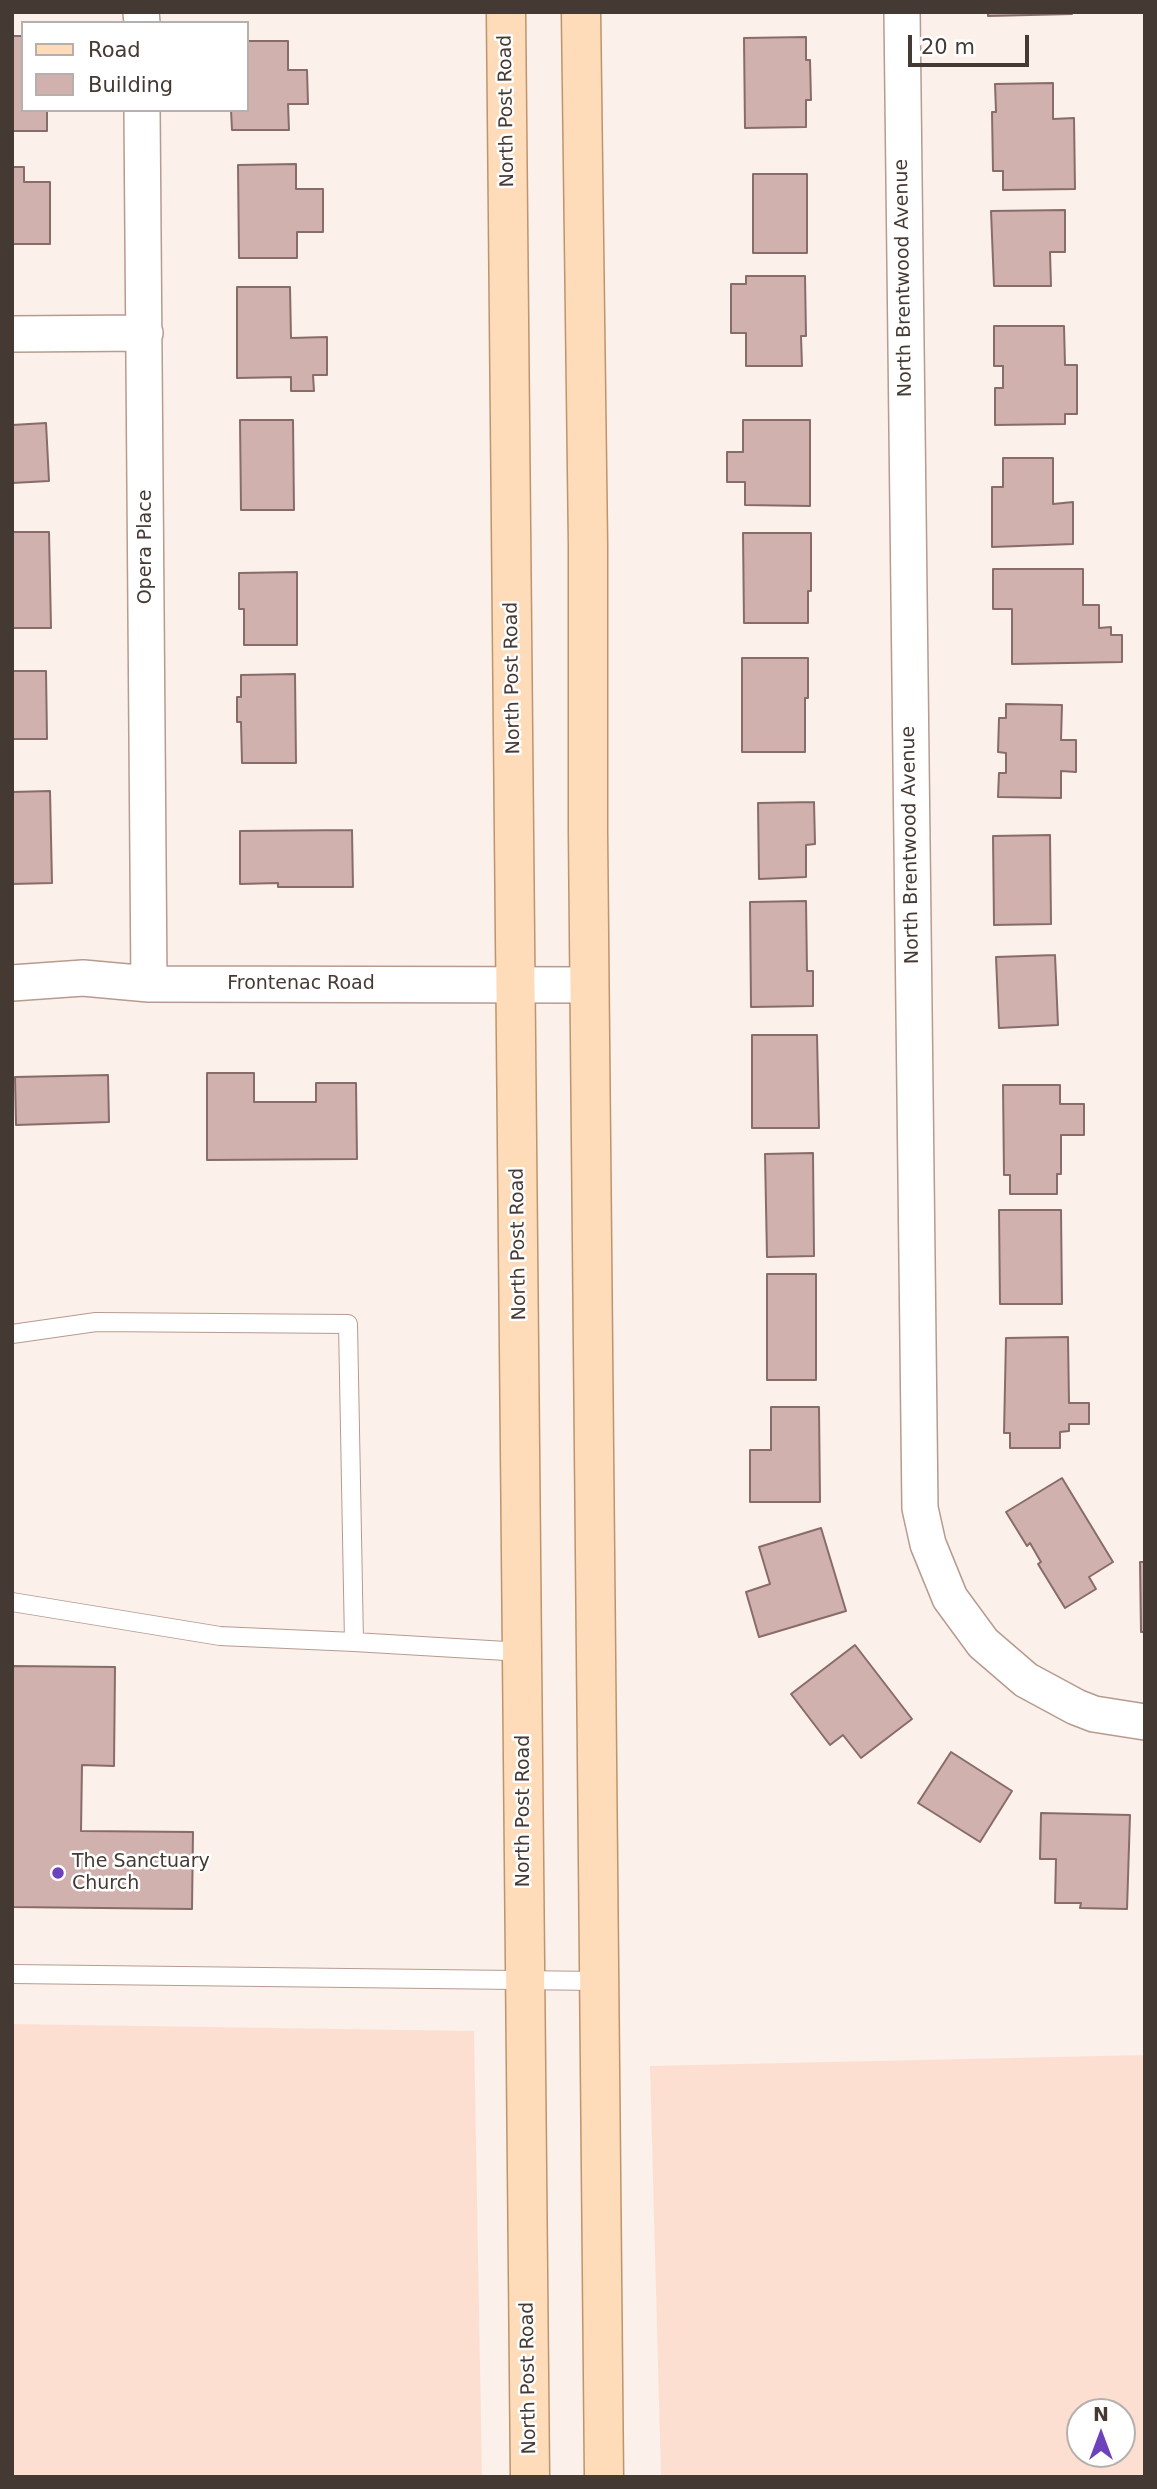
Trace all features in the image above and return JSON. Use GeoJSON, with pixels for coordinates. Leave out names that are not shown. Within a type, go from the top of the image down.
{"type":"FeatureCollection","features":[{"type":"Feature","properties":{"kind":"main road","name":"North Post Road"},"geometry":{"type":"LineString","coordinates":[[506,12],[530,2477]]}},
{"type":"Feature","properties":{"kind":"main road"},"geometry":{"type":"LineString","coordinates":[[581,12],[604,2477]]}},
{"type":"Feature","properties":{"kind":"street","name":"North Brentwood Avenue"},"geometry":{"type":"LineString","coordinates":[[902,12],[918,1489],[928,1544],[950,1598],[971,1629],[996,1656],[1026,1680],[1076,1707],[1094,1714],[1145,1722]]}},
{"type":"Feature","properties":{"kind":"street","name":"Opera Place"},"geometry":{"type":"LineString","coordinates":[[142,112],[149,984]]}},
{"type":"Feature","properties":{"kind":"street"},"geometry":{"type":"LineString","coordinates":[[12,334],[145,333]]}},
{"type":"Feature","properties":{"kind":"street","name":"Frontenac Road"},"geometry":{"type":"LineString","coordinates":[[12,983],[83,978],[149,984],[590,985]]}},
{"type":"Feature","properties":{"kind":"lane"},"geometry":{"type":"LineString","coordinates":[[12,1334],[96,1322],[348,1324],[355,1642]]}},
{"type":"Feature","properties":{"kind":"lane"},"geometry":{"type":"LineString","coordinates":[[12,1602],[220,1636],[523,1652]]}},
{"type":"Feature","properties":{"kind":"lane"},"geometry":{"type":"LineString","coordinates":[[12,1974],[599,1981]]}},
{"type":"Feature","properties":{"kind":"shaded area"},"geometry":{"type":"Polygon","coordinates":[[[12,2024],[474,2031],[482,2477],[12,2477],[12,2024]]]}},
{"type":"Feature","properties":{"kind":"shaded area"},"geometry":{"type":"Polygon","coordinates":[[[1145,2055],[1145,2477],[661,2477],[650,2066],[1145,2055]]]}},
{"type":"Feature","properties":{"kind":"building"},"geometry":{"type":"Polygon","coordinates":[[[988,12],[1072,12],[1072,14],[988,16],[988,12]]]}},
{"type":"Feature","properties":{"kind":"building"},"geometry":{"type":"Polygon","coordinates":[[[12,36],[21,36],[21,112],[47,112],[47,131],[12,131],[12,36]]]}},
{"type":"Feature","properties":{"kind":"building"},"geometry":{"type":"Polygon","coordinates":[[[806,37],[806,60],[810,60],[811,100],[806,100],[806,127],[745,128],[744,38],[806,37]]]}},
{"type":"Feature","properties":{"kind":"building"},"geometry":{"type":"Polygon","coordinates":[[[248,41],[288,41],[288,70],[307,70],[308,104],[288,104],[289,130],[232,130],[231,112],[248,112],[248,41]]]}},
{"type":"Feature","properties":{"kind":"building"},"geometry":{"type":"Polygon","coordinates":[[[1053,83],[1053,119],[1074,118],[1075,189],[1003,190],[1003,171],[993,171],[992,112],[996,112],[995,84],[1053,83]]]}},
{"type":"Feature","properties":{"kind":"building"},"geometry":{"type":"Polygon","coordinates":[[[296,164],[296,189],[323,189],[323,232],[297,232],[297,258],[239,258],[238,165],[296,164]]]}},
{"type":"Feature","properties":{"kind":"building"},"geometry":{"type":"Polygon","coordinates":[[[12,167],[24,167],[24,182],[50,182],[50,244],[12,244],[12,167]]]}},
{"type":"Feature","properties":{"kind":"building"},"geometry":{"type":"Polygon","coordinates":[[[753,174],[807,174],[807,253],[753,253],[753,174]]]}},
{"type":"Feature","properties":{"kind":"building"},"geometry":{"type":"Polygon","coordinates":[[[1065,210],[1065,252],[1050,252],[1051,286],[994,286],[991,211],[1065,210]]]}},
{"type":"Feature","properties":{"kind":"building"},"geometry":{"type":"Polygon","coordinates":[[[746,276],[805,276],[806,336],[801,336],[802,366],[746,366],[746,333],[731,333],[731,284],[746,284],[746,276]]]}},
{"type":"Feature","properties":{"kind":"building"},"geometry":{"type":"Polygon","coordinates":[[[237,287],[290,287],[291,338],[327,337],[327,375],[313,375],[314,391],[291,391],[291,377],[237,378],[237,287]]]}},
{"type":"Feature","properties":{"kind":"building"},"geometry":{"type":"Polygon","coordinates":[[[994,326],[1064,326],[1065,365],[1077,365],[1077,414],[1065,414],[1065,424],[995,425],[995,388],[1003,388],[1003,366],[994,366],[994,326]]]}},
{"type":"Feature","properties":{"kind":"building"},"geometry":{"type":"Polygon","coordinates":[[[240,420],[293,420],[294,510],[241,510],[240,420]]]}},
{"type":"Feature","properties":{"kind":"building"},"geometry":{"type":"Polygon","coordinates":[[[743,420],[810,420],[810,506],[745,505],[745,482],[727,482],[727,452],[743,452],[743,420]]]}},
{"type":"Feature","properties":{"kind":"building"},"geometry":{"type":"Polygon","coordinates":[[[46,423],[49,481],[12,483],[12,425],[46,423]]]}},
{"type":"Feature","properties":{"kind":"building"},"geometry":{"type":"Polygon","coordinates":[[[1003,458],[1053,458],[1053,504],[1073,502],[1073,544],[992,547],[992,487],[1003,487],[1003,458]]]}},
{"type":"Feature","properties":{"kind":"building"},"geometry":{"type":"Polygon","coordinates":[[[12,532],[49,532],[51,628],[12,628],[12,532]]]}},
{"type":"Feature","properties":{"kind":"building"},"geometry":{"type":"Polygon","coordinates":[[[743,533],[811,533],[808,623],[744,623],[743,533]]]}},
{"type":"Feature","properties":{"kind":"building"},"geometry":{"type":"Polygon","coordinates":[[[993,569],[1083,569],[1083,605],[1099,605],[1099,628],[1111,627],[1111,635],[1122,635],[1122,662],[1012,664],[1012,609],[993,609],[993,569]]]}},
{"type":"Feature","properties":{"kind":"building"},"geometry":{"type":"Polygon","coordinates":[[[297,572],[297,645],[244,645],[244,609],[239,609],[239,573],[297,572]]]}},
{"type":"Feature","properties":{"kind":"building"},"geometry":{"type":"Polygon","coordinates":[[[742,658],[808,658],[805,752],[742,752],[742,658]]]}},
{"type":"Feature","properties":{"kind":"building"},"geometry":{"type":"Polygon","coordinates":[[[12,671],[46,671],[47,739],[12,739],[12,671]]]}},
{"type":"Feature","properties":{"kind":"building"},"geometry":{"type":"Polygon","coordinates":[[[295,674],[296,763],[242,763],[241,722],[237,722],[237,697],[241,697],[241,675],[295,674]]]}},
{"type":"Feature","properties":{"kind":"building"},"geometry":{"type":"Polygon","coordinates":[[[1006,704],[1062,705],[1061,740],[1076,740],[1076,772],[1061,771],[1061,798],[998,797],[999,773],[1006,773],[1006,753],[998,752],[999,718],[1006,718],[1006,704]]]}},
{"type":"Feature","properties":{"kind":"building"},"geometry":{"type":"Polygon","coordinates":[[[50,791],[52,883],[12,884],[12,792],[50,791]]]}},
{"type":"Feature","properties":{"kind":"building"},"geometry":{"type":"Polygon","coordinates":[[[814,802],[815,844],[806,845],[806,877],[759,879],[758,803],[814,802]]]}},
{"type":"Feature","properties":{"kind":"building"},"geometry":{"type":"Polygon","coordinates":[[[352,830],[353,887],[240,884],[240,831],[352,830]]]}},
{"type":"Feature","properties":{"kind":"building"},"geometry":{"type":"Polygon","coordinates":[[[1050,835],[1051,924],[994,925],[993,836],[1050,835]]]}},
{"type":"Feature","properties":{"kind":"building"},"geometry":{"type":"Polygon","coordinates":[[[806,901],[807,971],[813,971],[813,1006],[751,1007],[750,902],[806,901]]]}},
{"type":"Feature","properties":{"kind":"building"},"geometry":{"type":"Polygon","coordinates":[[[1055,955],[1058,1025],[999,1028],[996,957],[1055,955]]]}},
{"type":"Feature","properties":{"kind":"building"},"geometry":{"type":"Polygon","coordinates":[[[752,1035],[817,1035],[819,1128],[752,1128],[752,1035]]]}},
{"type":"Feature","properties":{"kind":"building"},"geometry":{"type":"Polygon","coordinates":[[[207,1073],[254,1073],[254,1102],[316,1102],[316,1083],[356,1083],[357,1159],[207,1160],[207,1073]]]}},
{"type":"Feature","properties":{"kind":"building"},"geometry":{"type":"Polygon","coordinates":[[[108,1075],[109,1122],[16,1125],[15,1077],[108,1075]]]}},
{"type":"Feature","properties":{"kind":"building"},"geometry":{"type":"Polygon","coordinates":[[[1003,1085],[1060,1085],[1060,1104],[1084,1104],[1084,1135],[1061,1135],[1061,1174],[1057,1174],[1057,1194],[1010,1194],[1010,1175],[1004,1175],[1003,1085]]]}},
{"type":"Feature","properties":{"kind":"building"},"geometry":{"type":"Polygon","coordinates":[[[813,1153],[814,1256],[767,1257],[765,1154],[813,1153]]]}},
{"type":"Feature","properties":{"kind":"building"},"geometry":{"type":"Polygon","coordinates":[[[999,1210],[1061,1210],[1062,1304],[1000,1304],[999,1210]]]}},
{"type":"Feature","properties":{"kind":"building"},"geometry":{"type":"Polygon","coordinates":[[[767,1274],[816,1274],[816,1380],[767,1380],[767,1274]]]}},
{"type":"Feature","properties":{"kind":"building"},"geometry":{"type":"Polygon","coordinates":[[[1068,1337],[1069,1403],[1089,1403],[1089,1424],[1069,1424],[1069,1431],[1060,1432],[1060,1448],[1010,1448],[1010,1433],[1004,1433],[1006,1338],[1068,1337]]]}},
{"type":"Feature","properties":{"kind":"building"},"geometry":{"type":"Polygon","coordinates":[[[771,1407],[819,1407],[820,1502],[750,1502],[750,1450],[771,1450],[771,1407]]]}},
{"type":"Feature","properties":{"kind":"building"},"geometry":{"type":"Polygon","coordinates":[[[1062,1478],[1113,1562],[1089,1577],[1096,1589],[1065,1608],[1038,1564],[1041,1562],[1030,1543],[1027,1546],[1006,1512],[1062,1478]]]}},
{"type":"Feature","properties":{"kind":"building"},"geometry":{"type":"Polygon","coordinates":[[[821,1528],[846,1611],[759,1637],[746,1592],[770,1584],[759,1547],[821,1528]]]}},
{"type":"Feature","properties":{"kind":"building"},"geometry":{"type":"Polygon","coordinates":[[[1140,1562],[1145,1562],[1145,1632],[1141,1632],[1140,1562]]]}},
{"type":"Feature","properties":{"kind":"building"},"geometry":{"type":"Polygon","coordinates":[[[855,1645],[912,1719],[861,1758],[843,1735],[830,1745],[791,1694],[855,1645]]]}},
{"type":"Feature","properties":{"kind":"building"},"geometry":{"type":"Polygon","coordinates":[[[12,1666],[115,1667],[114,1766],[82,1765],[81,1831],[193,1832],[192,1909],[12,1907],[12,1666]]]}},
{"type":"Feature","properties":{"kind":"building"},"geometry":{"type":"Polygon","coordinates":[[[951,1752],[1012,1791],[980,1842],[918,1803],[951,1752]]]}},
{"type":"Feature","properties":{"kind":"building"},"geometry":{"type":"Polygon","coordinates":[[[1041,1813],[1130,1815],[1127,1909],[1080,1908],[1081,1903],[1055,1903],[1056,1859],[1040,1859],[1041,1813]]]}},
{"type":"Feature","properties":{"kind":"place","name":"The Sanctuary Church"},"geometry":{"type":"Point","coordinates":[58,1873]}}]}
